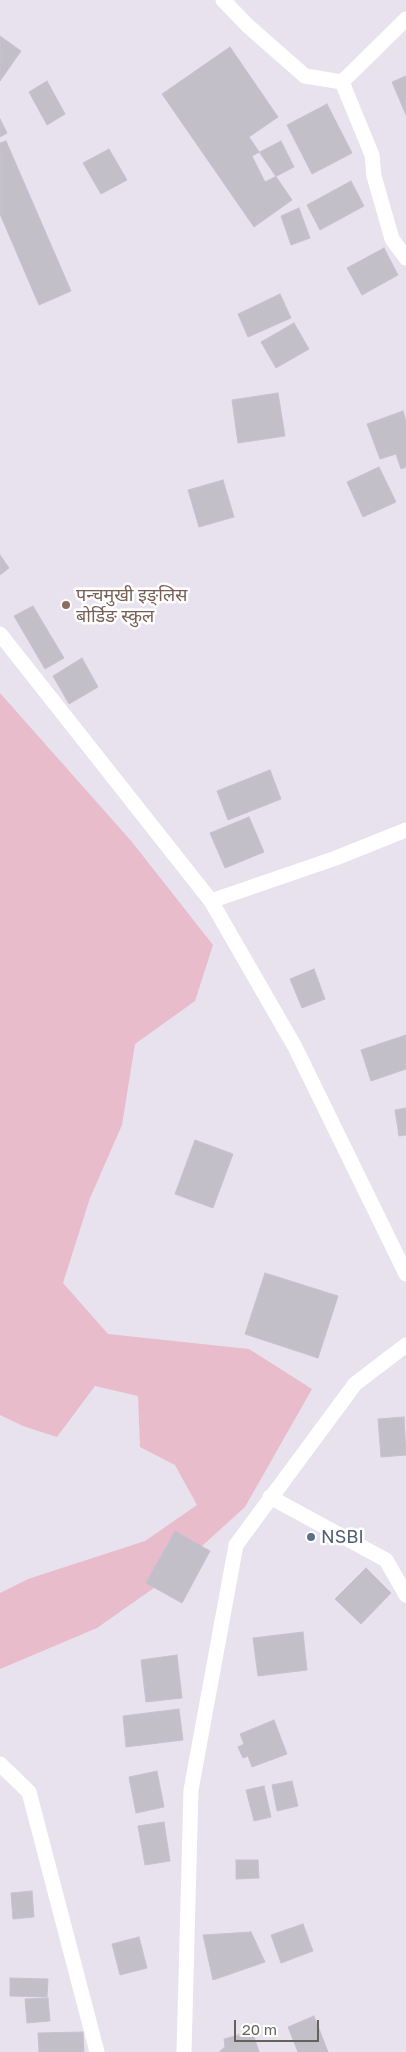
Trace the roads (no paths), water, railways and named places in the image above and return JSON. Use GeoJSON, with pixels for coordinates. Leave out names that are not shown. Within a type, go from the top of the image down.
{"type":"FeatureCollection","features":[{"type":"Feature","properties":{"kind":"street"},"geometry":{"type":"LineString","coordinates":[[223,0],[248,26],[304,76],[342,82]]}},
{"type":"Feature","properties":{"kind":"street"},"geometry":{"type":"LineString","coordinates":[[342,82],[406,19]]}},
{"type":"Feature","properties":{"kind":"street"},"geometry":{"type":"LineString","coordinates":[[342,82],[372,155],[374,176],[392,239],[406,258]]}},
{"type":"Feature","properties":{"kind":"street"},"geometry":{"type":"LineString","coordinates":[[0,634],[211,901],[295,1047],[406,1274]]}},
{"type":"Feature","properties":{"kind":"street"},"geometry":{"type":"LineString","coordinates":[[211,901],[336,858],[406,830]]}},
{"type":"Feature","properties":{"kind":"street"},"geometry":{"type":"LineString","coordinates":[[184,2052],[191,1790],[236,1545],[355,1384],[406,1345]]}},
{"type":"Feature","properties":{"kind":"street"},"geometry":{"type":"LineString","coordinates":[[270,1497],[386,1560],[406,1595]]}},
{"type":"Feature","properties":{"kind":"street"},"geometry":{"type":"LineString","coordinates":[[1,1768],[29,1792],[97,2052]]}},
{"type":"Feature","properties":{"kind":"place","name":"पन्चमुखी इङ्लिस बोर्डिङ स्कुल"},"geometry":{"type":"Point","coordinates":[66,605]}},
{"type":"Feature","properties":{"kind":"place","name":"NSBI"},"geometry":{"type":"Point","coordinates":[311,1537]}}]}
